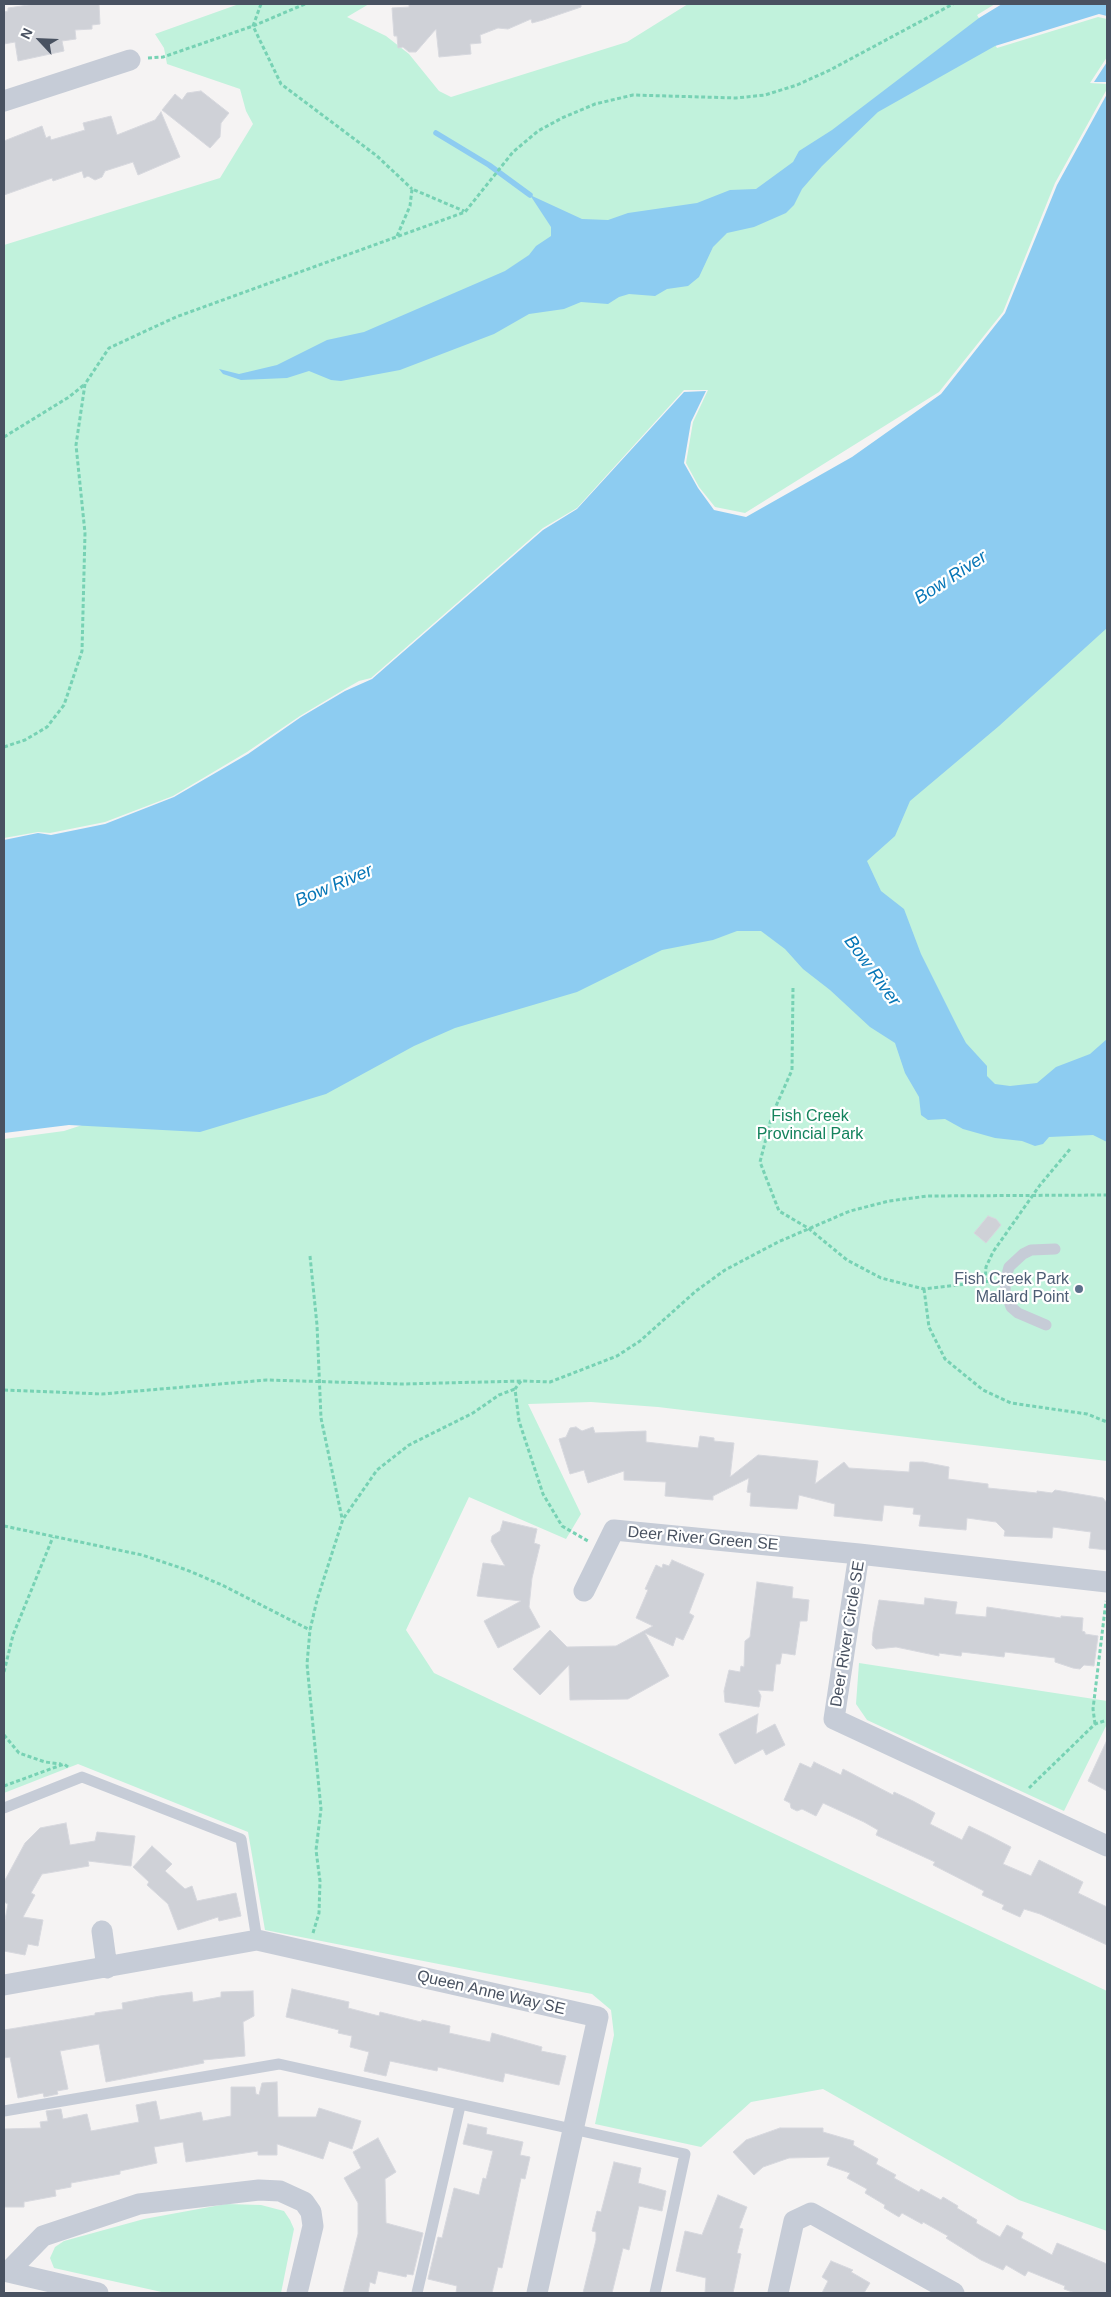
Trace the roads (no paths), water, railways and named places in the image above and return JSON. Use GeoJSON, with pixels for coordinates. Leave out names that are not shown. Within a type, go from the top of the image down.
{"type":"FeatureCollection","features":[{"type":"Feature","properties":{"kind":"street"},"geometry":{"type":"LineString","coordinates":[[4,101],[130,60]]}},
{"type":"Feature","properties":{"kind":"street","name":"Deer River Green SE"},"geometry":{"type":"LineString","coordinates":[[584,1591],[614,1530],[859,1554]]}},
{"type":"Feature","properties":{"kind":"street","name":"Deer River Circle SE"},"geometry":{"type":"LineString","coordinates":[[1107,1590],[859,1554],[834,1719],[1107,1846]]}},
{"type":"Feature","properties":{"kind":"street"},"geometry":{"type":"LineString","coordinates":[[102,1931],[107,1968]]}},
{"type":"Feature","properties":{"kind":"street","name":"Queen Anne Way SE"},"geometry":{"type":"LineString","coordinates":[[4,1986],[257,1940],[598,2017],[537,2293]]}},
{"type":"Feature","properties":{"kind":"street"},"geometry":{"type":"LineString","coordinates":[[6,2272],[43,2236],[139,2204],[258,2190],[280,2191],[304,2202],[311,2212],[313,2226],[297,2293]]}},
{"type":"Feature","properties":{"kind":"street"},"geometry":{"type":"LineString","coordinates":[[778,2293],[794,2221],[811,2213],[954,2293]]}},
{"type":"Feature","properties":{"kind":"street"},"geometry":{"type":"LineString","coordinates":[[6,2272],[98,2293]]}},
{"type":"Feature","properties":{"kind":"lane"},"geometry":{"type":"LineString","coordinates":[[1046,1325],[1026,1317],[1011,1307],[1005,1290],[1006,1278],[1009,1268],[1023,1254],[1038,1249],[1055,1249]]}},
{"type":"Feature","properties":{"kind":"lane"},"geometry":{"type":"LineString","coordinates":[[4,1808],[82,1777],[241,1839],[257,1940]]}},
{"type":"Feature","properties":{"kind":"lane"},"geometry":{"type":"LineString","coordinates":[[4,2111],[279,2064],[460,2106],[685,2154],[655,2293]]}},
{"type":"Feature","properties":{"kind":"lane"},"geometry":{"type":"LineString","coordinates":[[417,2293],[460,2106]]}},
{"type":"Feature","properties":{"kind":"water"},"geometry":{"type":"Polygon","coordinates":[[[1002,4],[1107,4],[1107,16],[1099,14],[995,46],[878,112],[822,166],[802,189],[794,205],[786,213],[754,227],[727,233],[713,247],[699,277],[688,286],[667,289],[655,296],[629,294],[619,297],[608,304],[581,302],[564,309],[529,314],[494,334],[400,370],[341,381],[331,380],[309,371],[287,378],[241,380],[223,374],[219,369],[239,374],[277,365],[327,340],[364,332],[505,271],[529,255],[536,246],[551,236],[551,227],[530,195],[582,219],[608,220],[628,213],[697,203],[730,190],[756,189],[793,162],[799,151],[832,130],[979,18],[1002,4]]]}},
{"type":"Feature","properties":{"kind":"water"},"geometry":{"type":"Polygon","coordinates":[[[1107,62],[1107,82],[1094,82],[1107,62]]]}},
{"type":"Feature","properties":{"kind":"water","name":"Bow River"},"geometry":{"type":"Polygon","coordinates":[[[1107,94],[1107,628],[999,726],[910,801],[895,836],[867,861],[881,891],[904,909],[921,954],[958,1028],[966,1043],[987,1066],[987,1076],[995,1084],[1010,1086],[1037,1083],[1056,1067],[1090,1054],[1107,1039],[1107,1142],[1093,1135],[1049,1137],[1043,1144],[1035,1146],[1022,1141],[995,1138],[963,1129],[945,1119],[928,1120],[921,1115],[919,1097],[905,1073],[895,1043],[870,1027],[830,990],[803,969],[785,949],[761,931],[737,931],[713,940],[662,950],[577,992],[455,1028],[414,1046],[326,1094],[200,1132],[69,1125],[4,1133],[4,840],[38,833],[51,835],[105,824],[174,797],[248,754],[301,717],[345,691],[372,679],[543,530],[577,509],[684,392],[706,391],[691,422],[684,463],[698,488],[714,510],[746,517],[852,457],[941,394],[1005,313],[1057,185],[1107,94]]]}},
{"type":"Feature","properties":{"kind":"waterway"},"geometry":{"type":"LineString","coordinates":[[436,133],[489,165],[530,195]]}},
{"type":"Feature","properties":{"kind":"place","name":"Fish Creek Park Mallard Point"},"geometry":{"type":"Point","coordinates":[1079,1289]}},
{"type":"Feature","properties":{"kind":"park label","name":"Fish Creek Provincial Park"},"geometry":{"type":"Point","coordinates":[810,1126]}}]}
